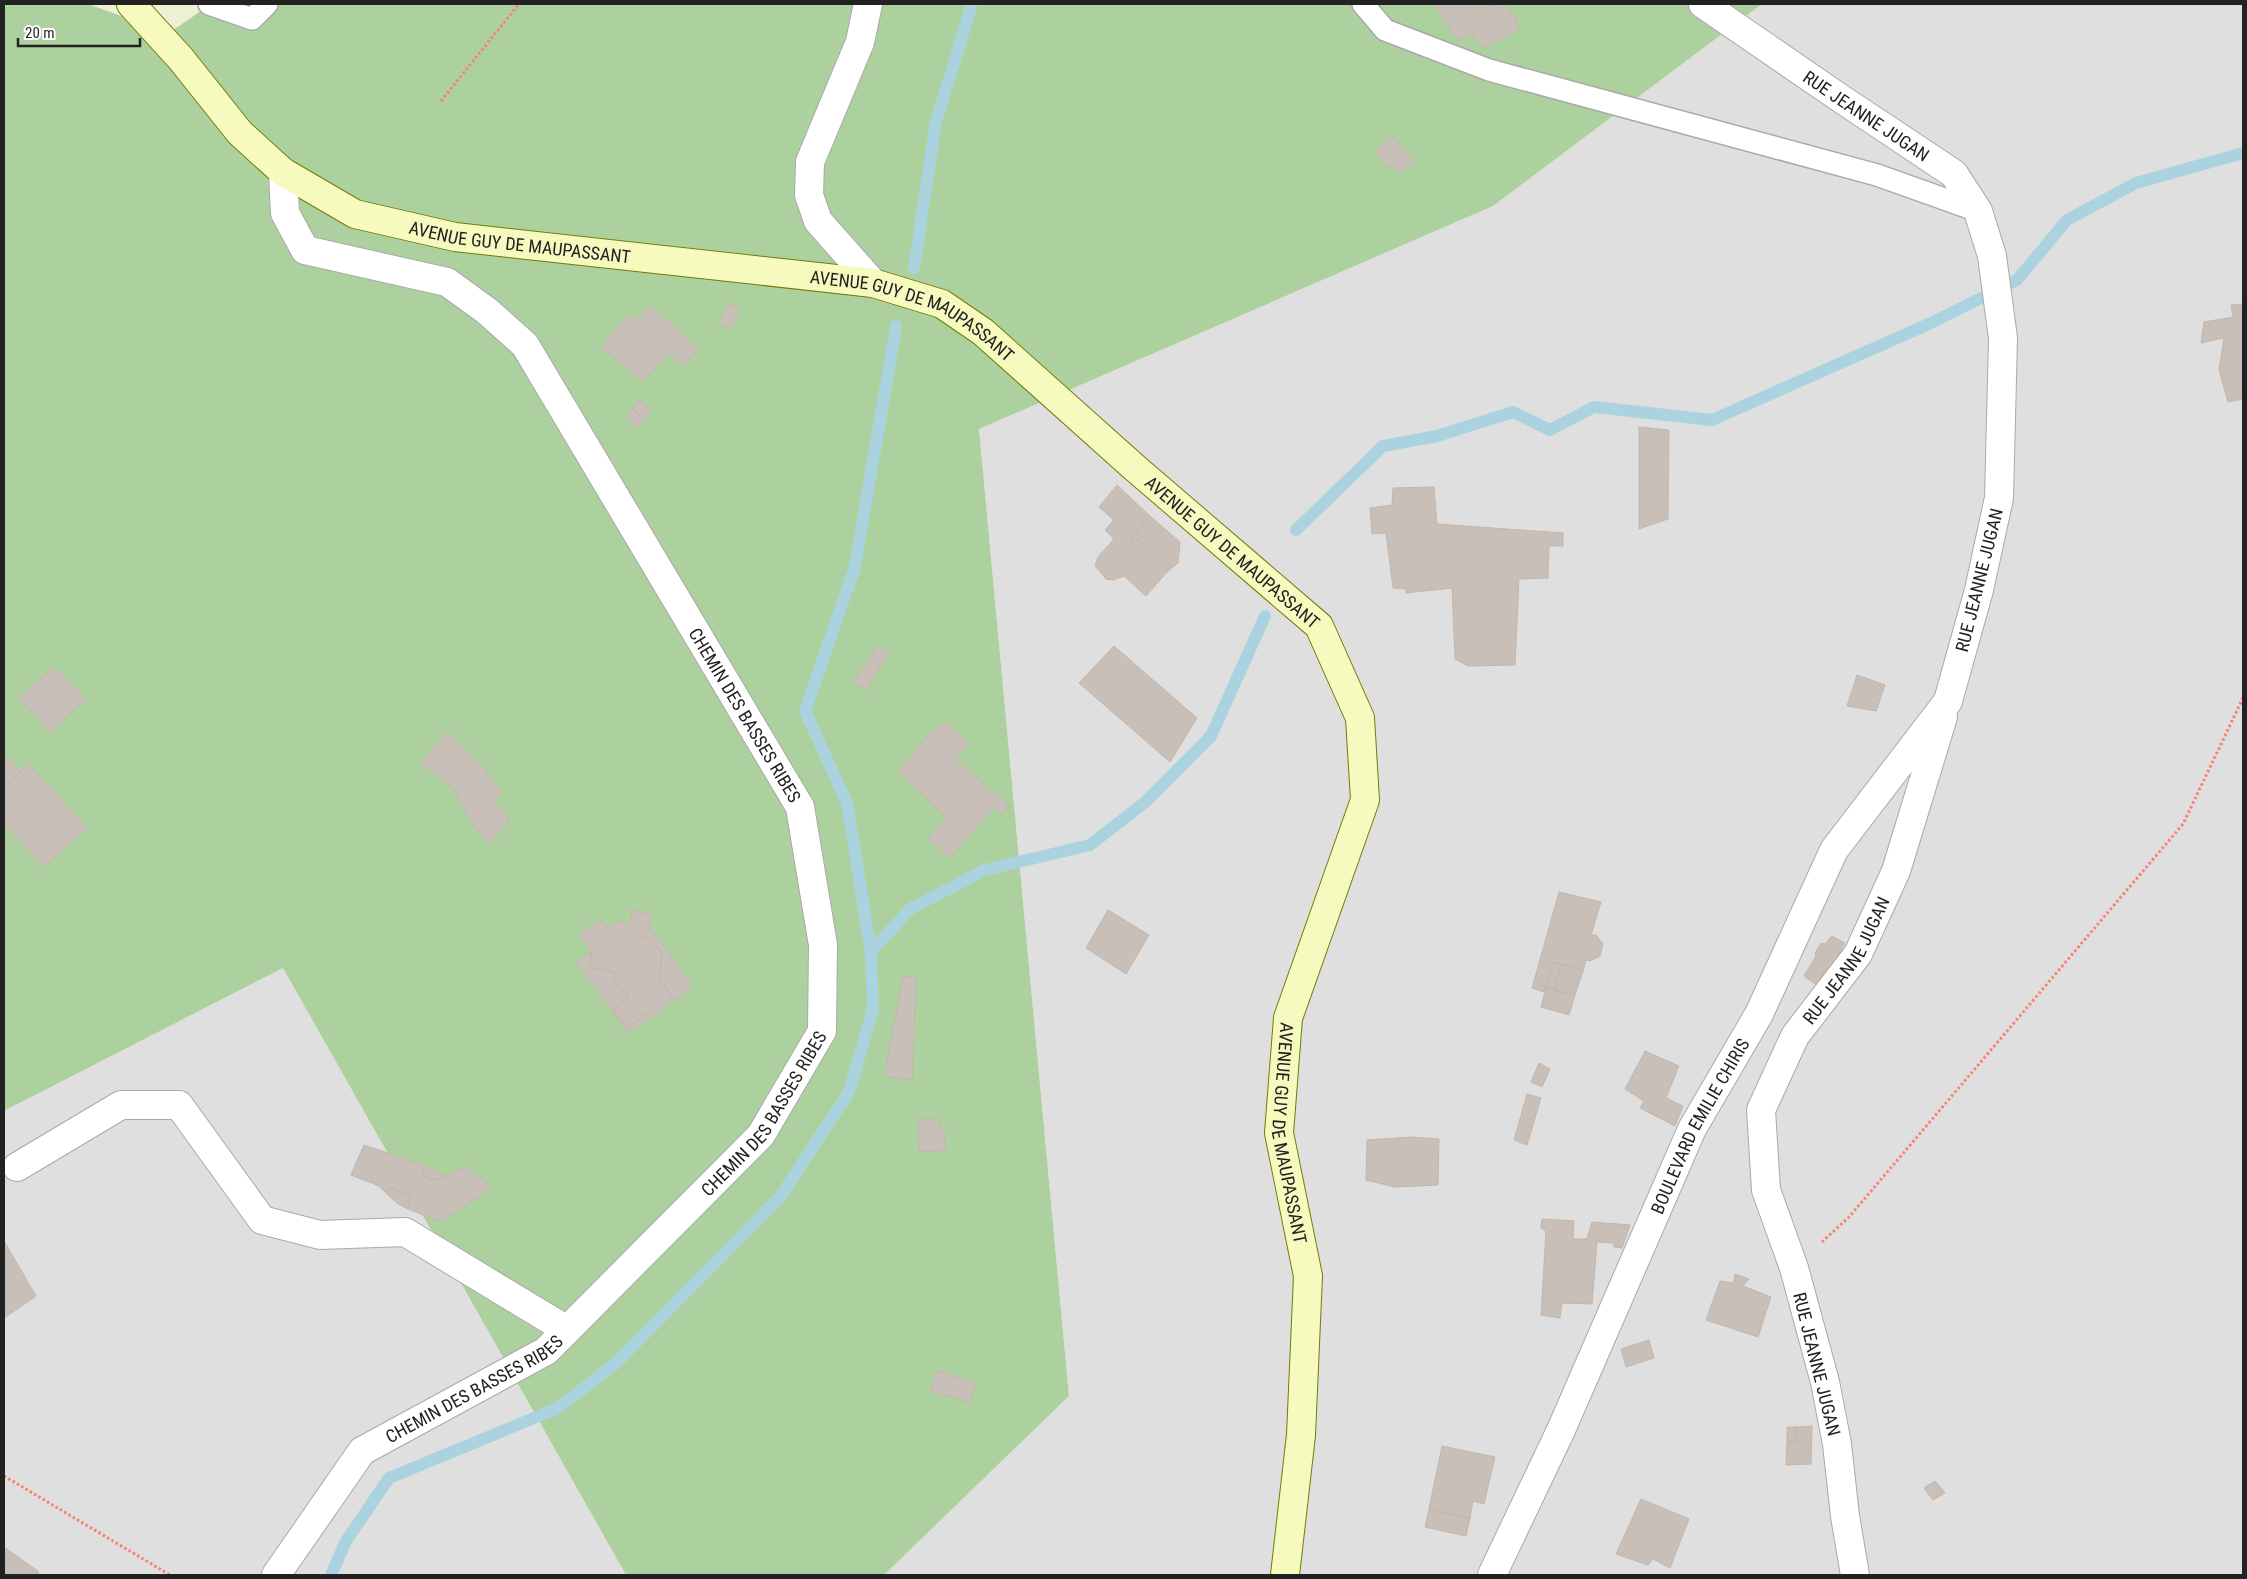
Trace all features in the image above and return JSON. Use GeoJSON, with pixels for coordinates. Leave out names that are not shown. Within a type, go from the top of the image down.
{"type":"FeatureCollection","features":[{"type":"Feature","properties":{"kind":"main road","name":"AVENUE GUY DE MAUPASSANT"},"geometry":{"type":"LineString","coordinates":[[131,4],[181,59],[240,133],[283,172],[355,214],[455,237],[873,283],[942,304],[983,332],[1135,468],[1319,626],[1360,718],[1365,800],[1288,1018],[1279,1133],[1308,1276],[1301,1435],[1286,1575]]}},
{"type":"Feature","properties":{"kind":"street"},"geometry":{"type":"LineString","coordinates":[[868,4],[860,42],[810,162],[809,195],[818,221],[873,283]]}},
{"type":"Feature","properties":{"kind":"street","name":"RUE JEANNE JUGAN"},"geometry":{"type":"LineString","coordinates":[[1703,4],[1954,174],[1978,211],[1992,256],[2003,338],[1999,498],[1979,590],[1948,702],[1892,879],[1858,954],[1796,1036],[1761,1110],[1766,1190],[1794,1268],[1825,1382],[1837,1444],[1845,1516],[1855,1575]]}},
{"type":"Feature","properties":{"kind":"street","name":"CHEMIN DES BASSES RIBES"},"geometry":{"type":"LineString","coordinates":[[276,1575],[362,1451],[546,1351],[761,1135],[822,1031],[823,945],[800,808],[525,345],[488,311],[447,282],[305,250],[285,213],[283,172]]}},
{"type":"Feature","properties":{"kind":"street","name":"BOULEVARD EMILIE CHIRIS"},"geometry":{"type":"LineString","coordinates":[[1492,1575],[1561,1430],[1692,1129],[1759,1014],[1834,850],[1948,702]]}},
{"type":"Feature","properties":{"kind":"street"},"geometry":{"type":"LineString","coordinates":[[17,1167],[122,1105],[179,1105],[262,1220],[320,1235],[405,1232],[567,1330]]}},
{"type":"Feature","properties":{"kind":"lane"},"geometry":{"type":"LineString","coordinates":[[209,4],[252,19],[266,4]]}},
{"type":"Feature","properties":{"kind":"lane"},"geometry":{"type":"LineString","coordinates":[[1363,4],[1385,30],[1489,70],[1878,174],[1978,211]]}},
{"type":"Feature","properties":{"kind":"path"},"geometry":{"type":"LineString","coordinates":[[441,101],[518,4]]}},
{"type":"Feature","properties":{"kind":"path"},"geometry":{"type":"LineString","coordinates":[[1794,1268],[1849,1217],[2183,824],[2243,698]]}},
{"type":"Feature","properties":{"kind":"path"},"geometry":{"type":"LineString","coordinates":[[4,1476],[170,1575]]}},
{"type":"Feature","properties":{"kind":"shaded area"},"geometry":{"type":"Polygon","coordinates":[[[1762,4],[2243,4],[2243,1575],[884,1575],[1069,1396],[979,429],[1493,206],[1762,4]]]}},
{"type":"Feature","properties":{"kind":"shaded area"},"geometry":{"type":"Polygon","coordinates":[[[283,968],[626,1575],[4,1575],[4,1111],[283,968]]]}},
{"type":"Feature","properties":{"kind":"green space"},"geometry":{"type":"Polygon","coordinates":[[[4,4],[88,4],[169,33],[211,4],[1762,4],[1493,206],[979,429],[1069,1396],[884,1575],[626,1575],[283,968],[4,1111],[4,4]]]}},
{"type":"Feature","properties":{"kind":"green space"},"geometry":{"type":"Polygon","coordinates":[[[88,4],[211,4],[169,33],[88,4]]]}},
{"type":"Feature","properties":{"kind":"building"},"geometry":{"type":"Polygon","coordinates":[[[1433,4],[1483,4],[1486,8],[1494,4],[1507,4],[1520,28],[1487,47],[1479,44],[1473,34],[1458,41],[1433,4]]]}},
{"type":"Feature","properties":{"kind":"building"},"geometry":{"type":"Polygon","coordinates":[[[1392,136],[1414,161],[1399,174],[1391,165],[1387,167],[1375,150],[1392,136]]]}},
{"type":"Feature","properties":{"kind":"building"},"geometry":{"type":"Polygon","coordinates":[[[729,303],[740,308],[731,329],[719,323],[729,303]]]}},
{"type":"Feature","properties":{"kind":"building"},"geometry":{"type":"Polygon","coordinates":[[[2243,304],[2243,399],[2228,402],[2219,370],[2224,338],[2201,343],[2204,322],[2233,317],[2231,305],[2243,304]]]}},
{"type":"Feature","properties":{"kind":"building"},"geometry":{"type":"Polygon","coordinates":[[[650,306],[699,349],[683,366],[668,353],[643,382],[601,347],[629,315],[636,320],[650,306]]]}},
{"type":"Feature","properties":{"kind":"building"},"geometry":{"type":"Polygon","coordinates":[[[639,400],[651,411],[644,419],[632,409],[639,400]]]}},
{"type":"Feature","properties":{"kind":"building"},"geometry":{"type":"Polygon","coordinates":[[[632,409],[644,419],[636,427],[626,417],[632,409]]]}},
{"type":"Feature","properties":{"kind":"building"},"geometry":{"type":"Polygon","coordinates":[[[1639,427],[1669,430],[1668,519],[1639,529],[1639,427]]]}},
{"type":"Feature","properties":{"kind":"building"},"geometry":{"type":"Polygon","coordinates":[[[1117,485],[1150,516],[1130,541],[1133,543],[1138,539],[1168,571],[1146,596],[1124,576],[1113,580],[1106,579],[1095,566],[1098,557],[1114,539],[1105,530],[1114,520],[1099,507],[1117,485]]]}},
{"type":"Feature","properties":{"kind":"building"},"geometry":{"type":"Polygon","coordinates":[[[1434,487],[1437,524],[1563,533],[1563,546],[1549,546],[1548,578],[1519,579],[1515,665],[1468,666],[1455,659],[1452,588],[1406,593],[1405,589],[1393,588],[1386,533],[1372,534],[1370,508],[1392,505],[1393,488],[1434,487]]]}},
{"type":"Feature","properties":{"kind":"building"},"geometry":{"type":"Polygon","coordinates":[[[1150,516],[1180,542],[1178,563],[1168,571],[1138,539],[1133,543],[1130,541],[1150,516]]]}},
{"type":"Feature","properties":{"kind":"building"},"geometry":{"type":"Polygon","coordinates":[[[877,646],[889,653],[866,690],[853,682],[877,646]]]}},
{"type":"Feature","properties":{"kind":"building"},"geometry":{"type":"Polygon","coordinates":[[[1114,646],[1197,718],[1170,762],[1079,683],[1114,646]]]}},
{"type":"Feature","properties":{"kind":"building"},"geometry":{"type":"Polygon","coordinates":[[[54,667],[86,699],[50,732],[18,698],[54,667]]]}},
{"type":"Feature","properties":{"kind":"building"},"geometry":{"type":"Polygon","coordinates":[[[1857,675],[1885,685],[1876,711],[1847,706],[1857,675]]]}},
{"type":"Feature","properties":{"kind":"building"},"geometry":{"type":"Polygon","coordinates":[[[948,723],[969,744],[955,759],[1009,805],[1002,815],[995,806],[950,858],[928,839],[946,818],[898,771],[936,727],[948,723]]]}},
{"type":"Feature","properties":{"kind":"building"},"geometry":{"type":"Polygon","coordinates":[[[447,732],[483,767],[502,794],[495,801],[510,821],[489,843],[474,825],[451,786],[420,763],[447,732]]]}},
{"type":"Feature","properties":{"kind":"building"},"geometry":{"type":"Polygon","coordinates":[[[4,754],[20,772],[4,788],[4,754]]]}},
{"type":"Feature","properties":{"kind":"building"},"geometry":{"type":"Polygon","coordinates":[[[28,764],[87,827],[45,867],[4,824],[4,788],[28,764]]]}},
{"type":"Feature","properties":{"kind":"building"},"geometry":{"type":"Polygon","coordinates":[[[1559,892],[1601,902],[1591,935],[1596,935],[1603,944],[1600,956],[1590,961],[1586,960],[1583,971],[1553,962],[1544,992],[1532,988],[1559,892]]]}},
{"type":"Feature","properties":{"kind":"building"},"geometry":{"type":"Polygon","coordinates":[[[631,909],[651,914],[649,932],[643,937],[649,938],[662,954],[659,979],[675,1000],[649,1019],[646,1014],[628,1028],[614,1010],[629,997],[613,979],[616,972],[590,967],[591,952],[579,935],[600,919],[608,928],[619,920],[624,925],[631,920],[631,909]]]}},
{"type":"Feature","properties":{"kind":"building"},"geometry":{"type":"Polygon","coordinates":[[[1108,910],[1149,935],[1126,974],[1086,948],[1108,910]]]}},
{"type":"Feature","properties":{"kind":"building"},"geometry":{"type":"Polygon","coordinates":[[[650,927],[693,987],[675,1000],[659,979],[662,954],[649,938],[643,937],[649,932],[650,927]]]}},
{"type":"Feature","properties":{"kind":"building"},"geometry":{"type":"Polygon","coordinates":[[[1832,936],[1845,943],[1830,970],[1827,968],[1818,986],[1804,976],[1816,956],[1815,953],[1821,943],[1825,944],[1832,936]]]}},
{"type":"Feature","properties":{"kind":"building"},"geometry":{"type":"Polygon","coordinates":[[[591,952],[590,967],[616,972],[613,979],[629,997],[614,1010],[628,1028],[646,1014],[649,1019],[628,1033],[576,962],[591,952]]]}},
{"type":"Feature","properties":{"kind":"building"},"geometry":{"type":"Polygon","coordinates":[[[1553,962],[1561,964],[1554,990],[1546,988],[1553,962]]]}},
{"type":"Feature","properties":{"kind":"building"},"geometry":{"type":"Polygon","coordinates":[[[1561,964],[1583,971],[1575,995],[1554,990],[1561,964]]]}},
{"type":"Feature","properties":{"kind":"building"},"geometry":{"type":"Polygon","coordinates":[[[903,976],[916,978],[912,1080],[884,1076],[903,976]]]}},
{"type":"Feature","properties":{"kind":"building"},"geometry":{"type":"Polygon","coordinates":[[[1546,988],[1575,995],[1569,1015],[1541,1007],[1546,988]]]}},
{"type":"Feature","properties":{"kind":"building"},"geometry":{"type":"Polygon","coordinates":[[[1645,1051],[1679,1066],[1666,1098],[1683,1106],[1675,1126],[1640,1108],[1644,1101],[1625,1089],[1645,1051]]]}},
{"type":"Feature","properties":{"kind":"building"},"geometry":{"type":"Polygon","coordinates":[[[1539,1063],[1550,1069],[1542,1087],[1531,1082],[1539,1063]]]}},
{"type":"Feature","properties":{"kind":"building"},"geometry":{"type":"Polygon","coordinates":[[[1527,1094],[1541,1098],[1527,1145],[1514,1140],[1527,1094]]]}},
{"type":"Feature","properties":{"kind":"building"},"geometry":{"type":"Polygon","coordinates":[[[918,1119],[938,1119],[945,1133],[945,1150],[919,1152],[918,1119]]]}},
{"type":"Feature","properties":{"kind":"building"},"geometry":{"type":"Polygon","coordinates":[[[1411,1137],[1439,1139],[1438,1185],[1395,1187],[1366,1180],[1367,1140],[1411,1137]]]}},
{"type":"Feature","properties":{"kind":"building"},"geometry":{"type":"Polygon","coordinates":[[[364,1145],[421,1164],[424,1176],[434,1180],[466,1167],[492,1187],[442,1221],[433,1219],[408,1209],[411,1195],[392,1188],[385,1192],[356,1163],[364,1145]]]}},
{"type":"Feature","properties":{"kind":"building"},"geometry":{"type":"Polygon","coordinates":[[[356,1163],[379,1186],[351,1175],[356,1163]]]}},
{"type":"Feature","properties":{"kind":"building"},"geometry":{"type":"Polygon","coordinates":[[[421,1164],[445,1176],[434,1180],[424,1176],[421,1164]]]}},
{"type":"Feature","properties":{"kind":"building"},"geometry":{"type":"Polygon","coordinates":[[[392,1188],[411,1195],[408,1209],[398,1204],[385,1192],[392,1188]]]}},
{"type":"Feature","properties":{"kind":"building"},"geometry":{"type":"Polygon","coordinates":[[[1542,1219],[1574,1221],[1573,1239],[1587,1239],[1592,1222],[1630,1225],[1622,1248],[1614,1247],[1614,1243],[1597,1242],[1592,1304],[1562,1303],[1560,1318],[1541,1315],[1546,1231],[1541,1228],[1542,1219]]]}},
{"type":"Feature","properties":{"kind":"building"},"geometry":{"type":"Polygon","coordinates":[[[4,1241],[36,1296],[4,1318],[4,1241]]]}},
{"type":"Feature","properties":{"kind":"building"},"geometry":{"type":"Polygon","coordinates":[[[1735,1274],[1749,1279],[1743,1286],[1771,1297],[1758,1337],[1706,1320],[1720,1281],[1733,1283],[1735,1274]]]}},
{"type":"Feature","properties":{"kind":"building"},"geometry":{"type":"Polygon","coordinates":[[[1649,1340],[1654,1358],[1626,1367],[1621,1349],[1649,1340]]]}},
{"type":"Feature","properties":{"kind":"building"},"geometry":{"type":"Polygon","coordinates":[[[937,1370],[975,1383],[969,1402],[930,1391],[937,1370]]]}},
{"type":"Feature","properties":{"kind":"building"},"geometry":{"type":"Polygon","coordinates":[[[1812,1426],[1811,1464],[1786,1465],[1787,1442],[1796,1441],[1796,1427],[1812,1426]]]}},
{"type":"Feature","properties":{"kind":"building"},"geometry":{"type":"Polygon","coordinates":[[[1787,1427],[1796,1427],[1796,1441],[1787,1442],[1787,1427]]]}},
{"type":"Feature","properties":{"kind":"building"},"geometry":{"type":"Polygon","coordinates":[[[1442,1446],[1495,1457],[1484,1504],[1473,1501],[1470,1518],[1429,1509],[1442,1446]]]}},
{"type":"Feature","properties":{"kind":"building"},"geometry":{"type":"Polygon","coordinates":[[[1935,1481],[1945,1493],[1933,1500],[1924,1488],[1935,1481]]]}},
{"type":"Feature","properties":{"kind":"building"},"geometry":{"type":"Polygon","coordinates":[[[1641,1499],[1689,1519],[1670,1568],[1653,1559],[1648,1565],[1616,1554],[1641,1499]]]}},
{"type":"Feature","properties":{"kind":"building"},"geometry":{"type":"Polygon","coordinates":[[[1429,1509],[1470,1518],[1466,1536],[1425,1527],[1429,1509]]]}},
{"type":"Feature","properties":{"kind":"building"},"geometry":{"type":"Polygon","coordinates":[[[4,1547],[39,1572],[37,1575],[4,1575],[4,1547]]]}},
{"type":"Feature","properties":{"kind":"waterway"},"geometry":{"type":"LineString","coordinates":[[914,268],[936,122],[972,4]]}},
{"type":"Feature","properties":{"kind":"waterway"},"geometry":{"type":"LineString","coordinates":[[1296,530],[1383,446],[1437,436],[1513,412],[1550,430],[1594,407],[1712,420],[1931,323],[2017,280],[2067,220],[2136,183],[2243,153]]}},
{"type":"Feature","properties":{"kind":"waterway"},"geometry":{"type":"LineString","coordinates":[[331,1575],[346,1541],[389,1478],[558,1408],[616,1363],[780,1197],[849,1092],[873,1009],[871,952],[847,803],[805,711],[855,567],[896,326]]}},
{"type":"Feature","properties":{"kind":"waterway"},"geometry":{"type":"LineString","coordinates":[[871,952],[910,909],[985,870],[1090,845],[1144,803],[1211,736],[1265,616]]}}]}
